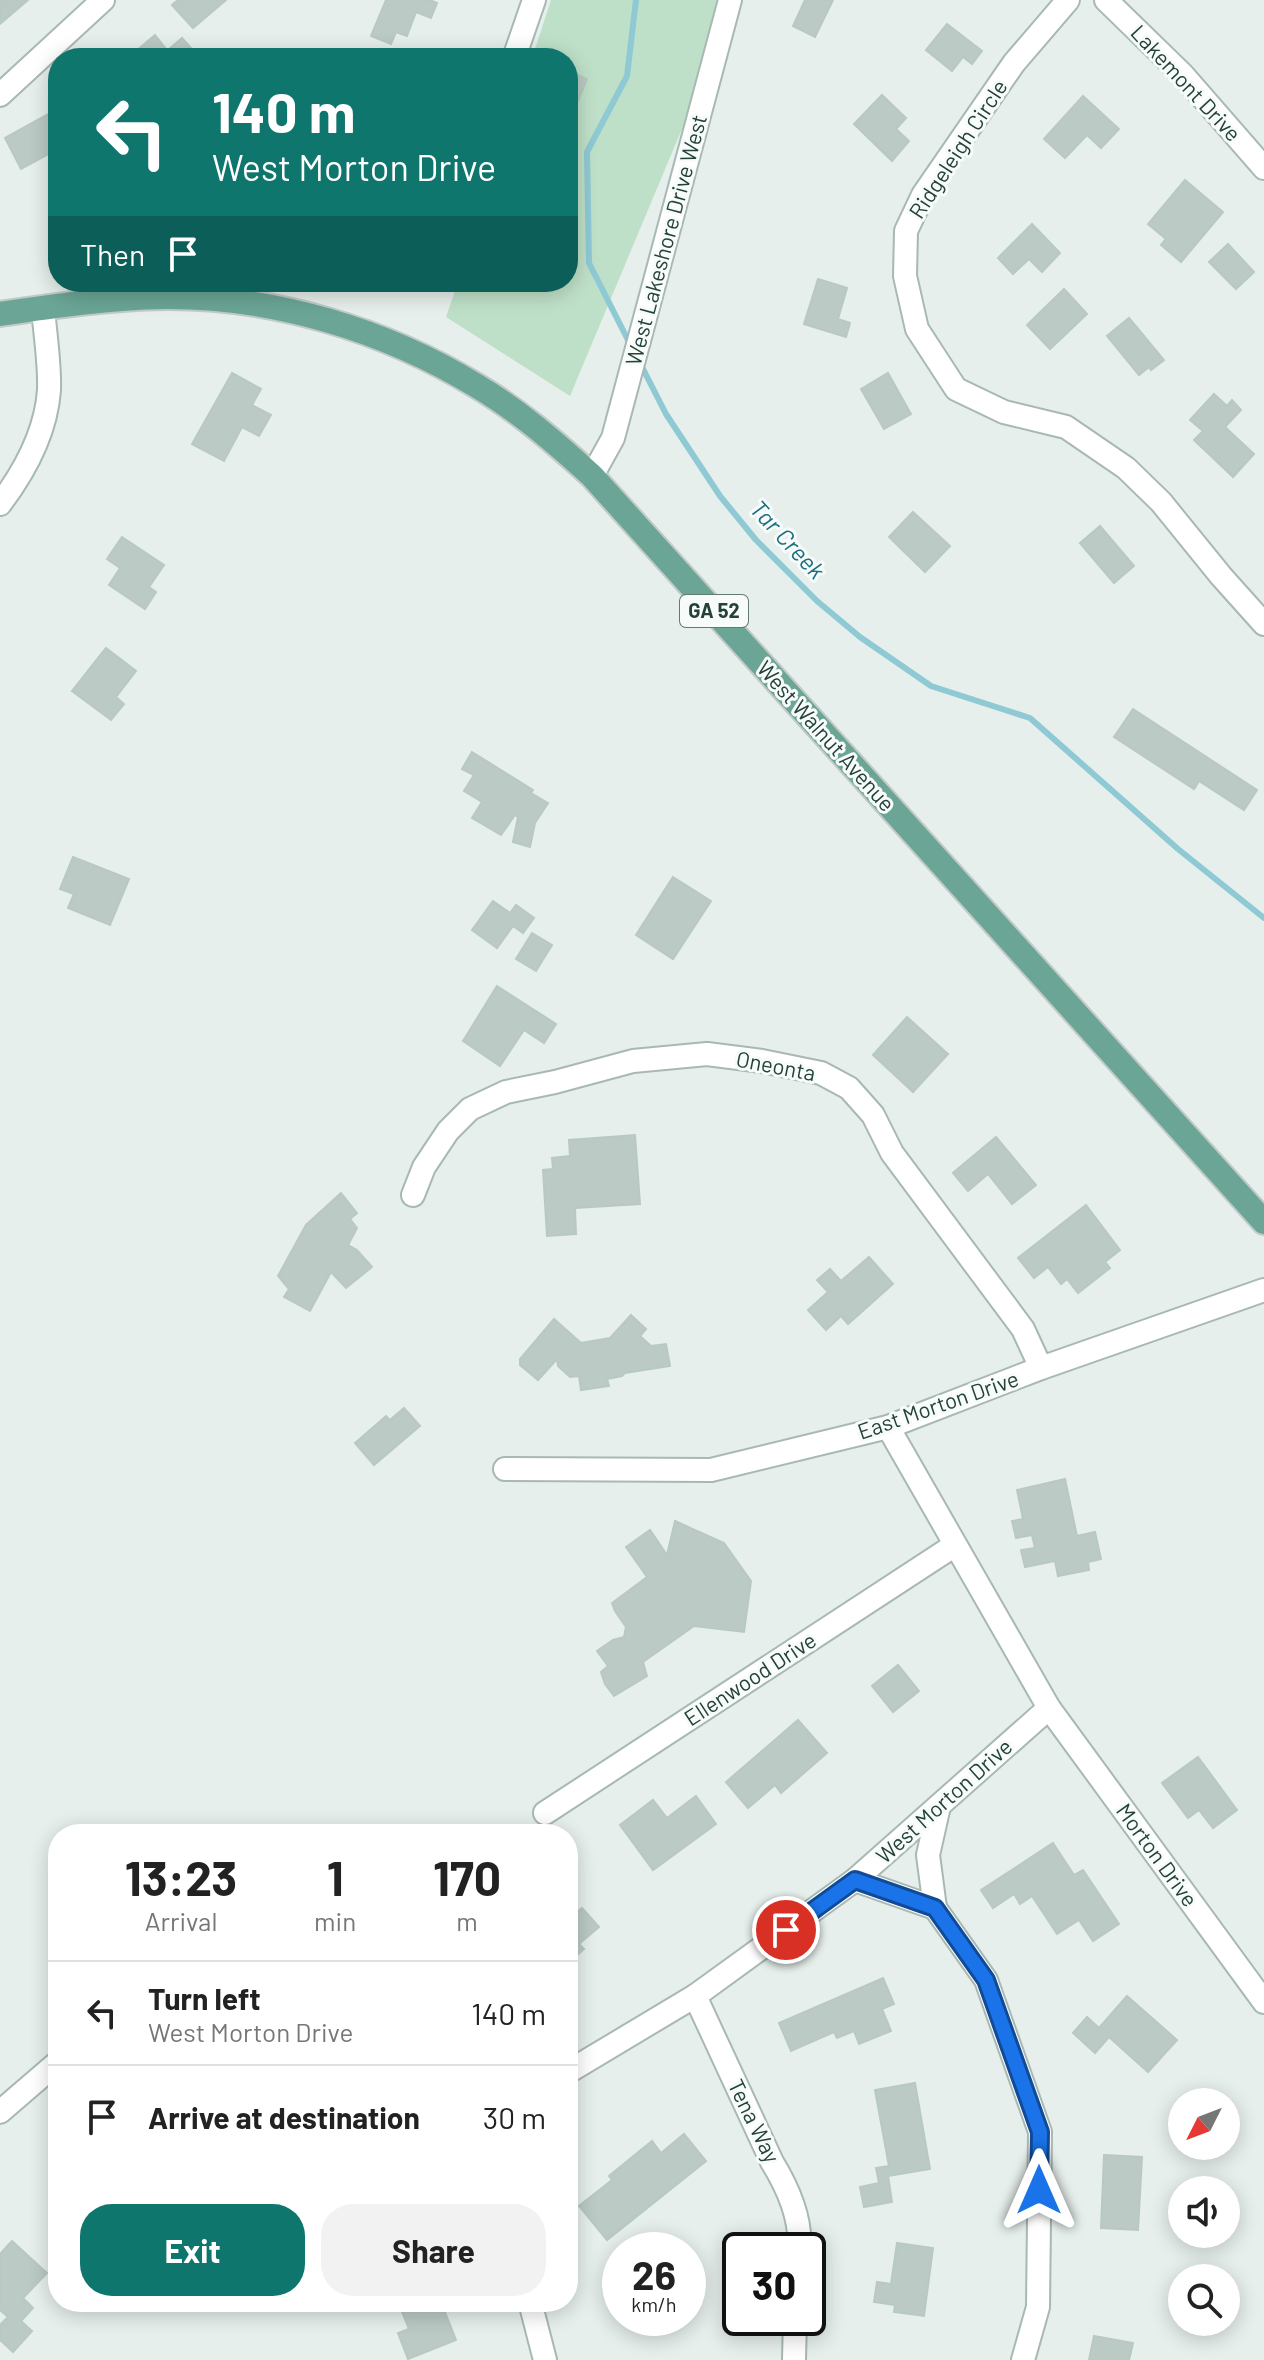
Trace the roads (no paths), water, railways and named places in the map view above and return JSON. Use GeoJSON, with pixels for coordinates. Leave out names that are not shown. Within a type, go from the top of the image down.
{"type":"FeatureCollection","features":[{"type":"Feature","properties":{"kind":"main road","name":"West Walnut Avenue"},"geometry":{"type":"LineString","coordinates":[[0,314],[105,300],[166,297],[252,304],[321,319],[397,345],[478,386],[521,415],[592,476],[1264,1222]]}},
{"type":"Feature","properties":{"kind":"street"},"geometry":{"type":"LineString","coordinates":[[51,48],[103,0]]}},
{"type":"Feature","properties":{"kind":"street"},"geometry":{"type":"LineString","coordinates":[[517,48],[534,0]]}},
{"type":"Feature","properties":{"kind":"street","name":"West Lakeshore Drive West"},"geometry":{"type":"LineString","coordinates":[[592,476],[613,438],[730,0]]}},
{"type":"Feature","properties":{"kind":"street","name":"Ridgeleigh Circle"},"geometry":{"type":"LineString","coordinates":[[1068,0],[1014,63],[923,195],[906,231],[905,276],[917,329],[956,389],[1004,412],[1066,427],[1126,468],[1161,502],[1264,624]]}},
{"type":"Feature","properties":{"kind":"street","name":"Lakemont Drive"},"geometry":{"type":"LineString","coordinates":[[1106,0],[1183,75],[1264,168]]}},
{"type":"Feature","properties":{"kind":"street"},"geometry":{"type":"LineString","coordinates":[[0,95],[48,51]]}},
{"type":"Feature","properties":{"kind":"street"},"geometry":{"type":"LineString","coordinates":[[0,504],[30,459],[44,414],[49,389],[43,308]]}},
{"type":"Feature","properties":{"kind":"street","name":"Oneonta"},"geometry":{"type":"LineString","coordinates":[[413,1195],[424,1167],[448,1131],[470,1109],[506,1092],[633,1061],[707,1054],[821,1073],[849,1088],[873,1115],[892,1153],[1023,1329],[1041,1368]]}},
{"type":"Feature","properties":{"kind":"street","name":"East Morton Drive"},"geometry":{"type":"LineString","coordinates":[[505,1469],[711,1470],[888,1427],[1041,1368],[1264,1290]]}},
{"type":"Feature","properties":{"kind":"street"},"geometry":{"type":"LineString","coordinates":[[888,1427],[1049,1708]]}},
{"type":"Feature","properties":{"kind":"street","name":"Ellenwood Drive"},"geometry":{"type":"LineString","coordinates":[[545,1813],[955,1545]]}},
{"type":"Feature","properties":{"kind":"street","name":"West Morton Drive"},"geometry":{"type":"LineString","coordinates":[[578,2066],[695,1996],[855,1880],[1049,1708]]}},
{"type":"Feature","properties":{"kind":"street","name":"Morton Drive"},"geometry":{"type":"LineString","coordinates":[[1049,1708],[1264,2002]]}},
{"type":"Feature","properties":{"kind":"street"},"geometry":{"type":"LineString","coordinates":[[939,1806],[928,1855],[935,1908],[986,1980],[1040,2132],[1038,2307],[1023,2360]]}},
{"type":"Feature","properties":{"kind":"street"},"geometry":{"type":"LineString","coordinates":[[855,1880],[935,1908]]}},
{"type":"Feature","properties":{"kind":"street","name":"Tena Way"},"geometry":{"type":"LineString","coordinates":[[695,1996],[785,2184],[797,2217],[798,2232]]}},
{"type":"Feature","properties":{"kind":"street"},"geometry":{"type":"LineString","coordinates":[[0,2112],[48,2071]]}},
{"type":"Feature","properties":{"kind":"street"},"geometry":{"type":"LineString","coordinates":[[533,2312],[545,2360]]}},
{"type":"Feature","properties":{"kind":"street"},"geometry":{"type":"LineString","coordinates":[[794,2360],[795,2336]]}},
{"type":"Feature","properties":{"kind":"waterway","name":"Tar Creek"},"geometry":{"type":"LineString","coordinates":[[631,346],[589,263],[587,152],[627,76],[636,0]]}},
{"type":"Feature","properties":{"kind":"waterway","name":"Tar Creek"},"geometry":{"type":"LineString","coordinates":[[640,363],[666,414],[720,496],[756,540],[817,601],[860,637],[931,686],[1030,718],[1178,849],[1264,918]]}}]}
